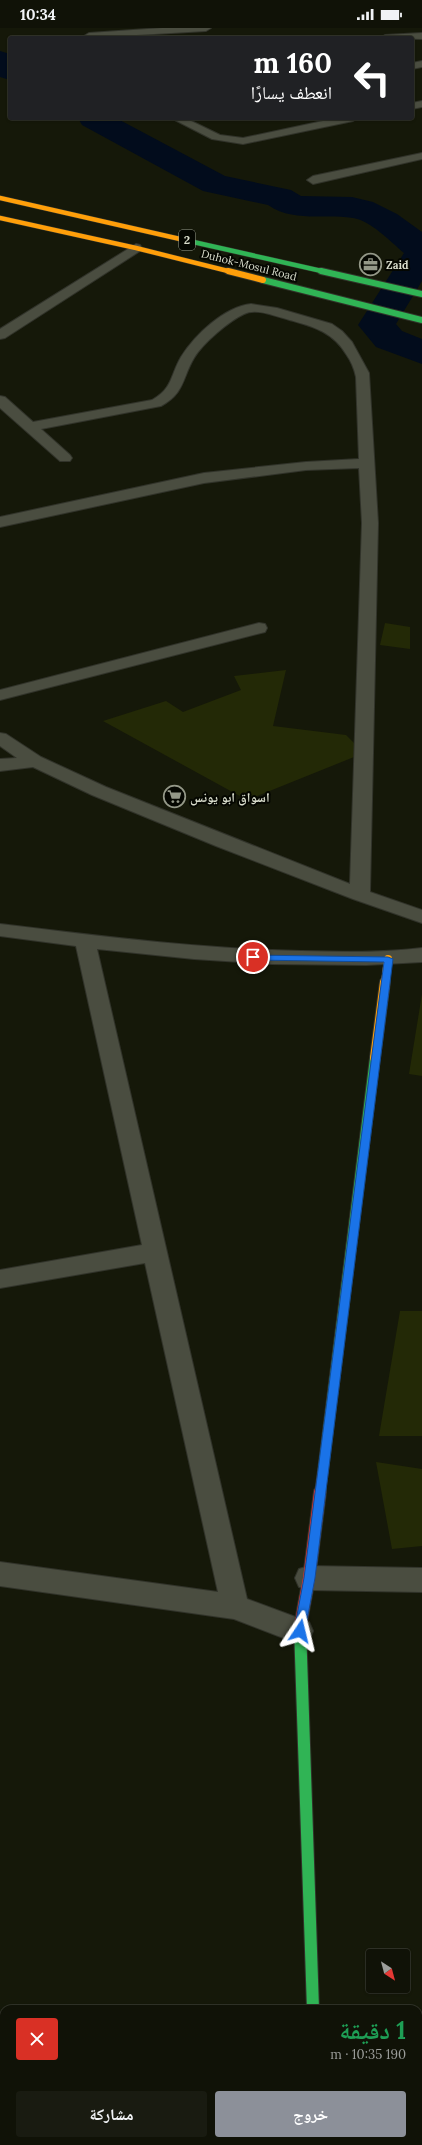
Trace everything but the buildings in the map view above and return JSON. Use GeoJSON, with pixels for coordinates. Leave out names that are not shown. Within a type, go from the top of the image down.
{"type":"FeatureCollection","features":[{"type":"Feature","properties":{"kind":"main road","name":"Duhok-Mosul Road"},"geometry":{"type":"LineString","coordinates":[[0,198],[422,294]]}},
{"type":"Feature","properties":{"kind":"main road","name":"Duhok-Mosul Road"},"geometry":{"type":"LineString","coordinates":[[0,218],[136,248],[422,320]]}},
{"type":"Feature","properties":{"kind":"main road"},"geometry":{"type":"LineString","coordinates":[[313,2005],[300,1631],[309,1578],[388,959]]}},
{"type":"Feature","properties":{"kind":"street"},"geometry":{"type":"LineString","coordinates":[[89,36],[206,28]]}},
{"type":"Feature","properties":{"kind":"street"},"geometry":{"type":"LineString","coordinates":[[180,120],[220,140],[230,141],[243,141],[343,120]]}},
{"type":"Feature","properties":{"kind":"street"},"geometry":{"type":"LineString","coordinates":[[313,180],[422,156]]}},
{"type":"Feature","properties":{"kind":"street"},"geometry":{"type":"LineString","coordinates":[[0,335],[136,248]]}},
{"type":"Feature","properties":{"kind":"street"},"geometry":{"type":"LineString","coordinates":[[29,427],[149,404],[167,399],[173,393],[192,351],[239,311],[252,309],[316,322],[337,334],[361,370],[367,446],[366,463],[370,523],[360,895]]}},
{"type":"Feature","properties":{"kind":"street"},"geometry":{"type":"LineString","coordinates":[[0,400],[65,458]]}},
{"type":"Feature","properties":{"kind":"street"},"geometry":{"type":"LineString","coordinates":[[0,522],[204,478],[306,466],[366,463]]}},
{"type":"Feature","properties":{"kind":"street"},"geometry":{"type":"LineString","coordinates":[[0,695],[259,628]]}},
{"type":"Feature","properties":{"kind":"street"},"geometry":{"type":"LineString","coordinates":[[0,738],[35,761],[209,836],[360,895],[422,917]]}},
{"type":"Feature","properties":{"kind":"street"},"geometry":{"type":"LineString","coordinates":[[0,765],[35,761]]}},
{"type":"Feature","properties":{"kind":"street"},"geometry":{"type":"LineString","coordinates":[[0,930],[85,941],[253,957],[388,959],[422,955]]}},
{"type":"Feature","properties":{"kind":"street"},"geometry":{"type":"LineString","coordinates":[[85,941],[235,1607]]}},
{"type":"Feature","properties":{"kind":"street"},"geometry":{"type":"LineString","coordinates":[[0,1279],[155,1252]]}},
{"type":"Feature","properties":{"kind":"street"},"geometry":{"type":"LineString","coordinates":[[0,1574],[235,1607],[300,1631]]}},
{"type":"Feature","properties":{"kind":"street"},"geometry":{"type":"LineString","coordinates":[[309,1578],[422,1580]]}},
{"type":"Feature","properties":{"kind":"green space"},"geometry":{"type":"Polygon","coordinates":[[[385,623],[410,627],[410,649],[380,645],[385,623]]]}},
{"type":"Feature","properties":{"kind":"green space"},"geometry":{"type":"Polygon","coordinates":[[[286,670],[273,726],[346,735],[364,753],[247,800],[103,721],[166,701],[183,712],[241,690],[234,676],[286,670]]]}},
{"type":"Feature","properties":{"kind":"green space"},"geometry":{"type":"Polygon","coordinates":[[[422,994],[422,1076],[409,1074],[422,994]]]}},
{"type":"Feature","properties":{"kind":"green space"},"geometry":{"type":"Polygon","coordinates":[[[400,1311],[422,1311],[422,1436],[379,1436],[400,1311]]]}},
{"type":"Feature","properties":{"kind":"green space"},"geometry":{"type":"Polygon","coordinates":[[[376,1462],[422,1469],[422,1546],[392,1549],[376,1462]]]}},
{"type":"Feature","properties":{"kind":"waterway"},"geometry":{"type":"LineString","coordinates":[[0,60],[8,69]]}},
{"type":"Feature","properties":{"kind":"waterway"},"geometry":{"type":"LineString","coordinates":[[97,120],[215,184],[279,197],[296,206],[352,208],[369,212],[401,232],[422,250]]}},
{"type":"Feature","properties":{"kind":"waterway"},"geometry":{"type":"LineString","coordinates":[[422,252],[377,325],[389,339],[422,352]]}},
{"type":"Feature","properties":{"kind":"traffic: fast"},"geometry":{"type":"LineString","coordinates":[[180,239],[422,294]]}},
{"type":"Feature","properties":{"kind":"traffic: fast"},"geometry":{"type":"LineString","coordinates":[[263,280],[422,320]]}},
{"type":"Feature","properties":{"kind":"traffic: fast"},"geometry":{"type":"LineString","coordinates":[[323,1471],[375,1058]]}},
{"type":"Feature","properties":{"kind":"traffic: fast"},"geometry":{"type":"LineString","coordinates":[[300,1627],[313,2005]]}},
{"type":"Feature","properties":{"kind":"traffic: slow"},"geometry":{"type":"LineString","coordinates":[[0,198],[180,239]]}},
{"type":"Feature","properties":{"kind":"traffic: slow"},"geometry":{"type":"LineString","coordinates":[[0,218],[136,248],[263,280]]}},
{"type":"Feature","properties":{"kind":"traffic: slow"},"geometry":{"type":"LineString","coordinates":[[375,1058],[388,959]]}},
{"type":"Feature","properties":{"kind":"traffic: jam"},"geometry":{"type":"LineString","coordinates":[[300,1627],[309,1578],[323,1471]]}},
{"type":"Feature","properties":{"kind":"place","name":"Zaid"},"geometry":{"type":"Point","coordinates":[371,265]}},
{"type":"Feature","properties":{"kind":"place","name":"اسواق ابو يونس"},"geometry":{"type":"Point","coordinates":[174,797]}},
{"type":"Feature","properties":{"kind":"route"},"geometry":{"type":"LineString","coordinates":[[253,957],[388,959],[309,1578],[300,1631]]}}]}
